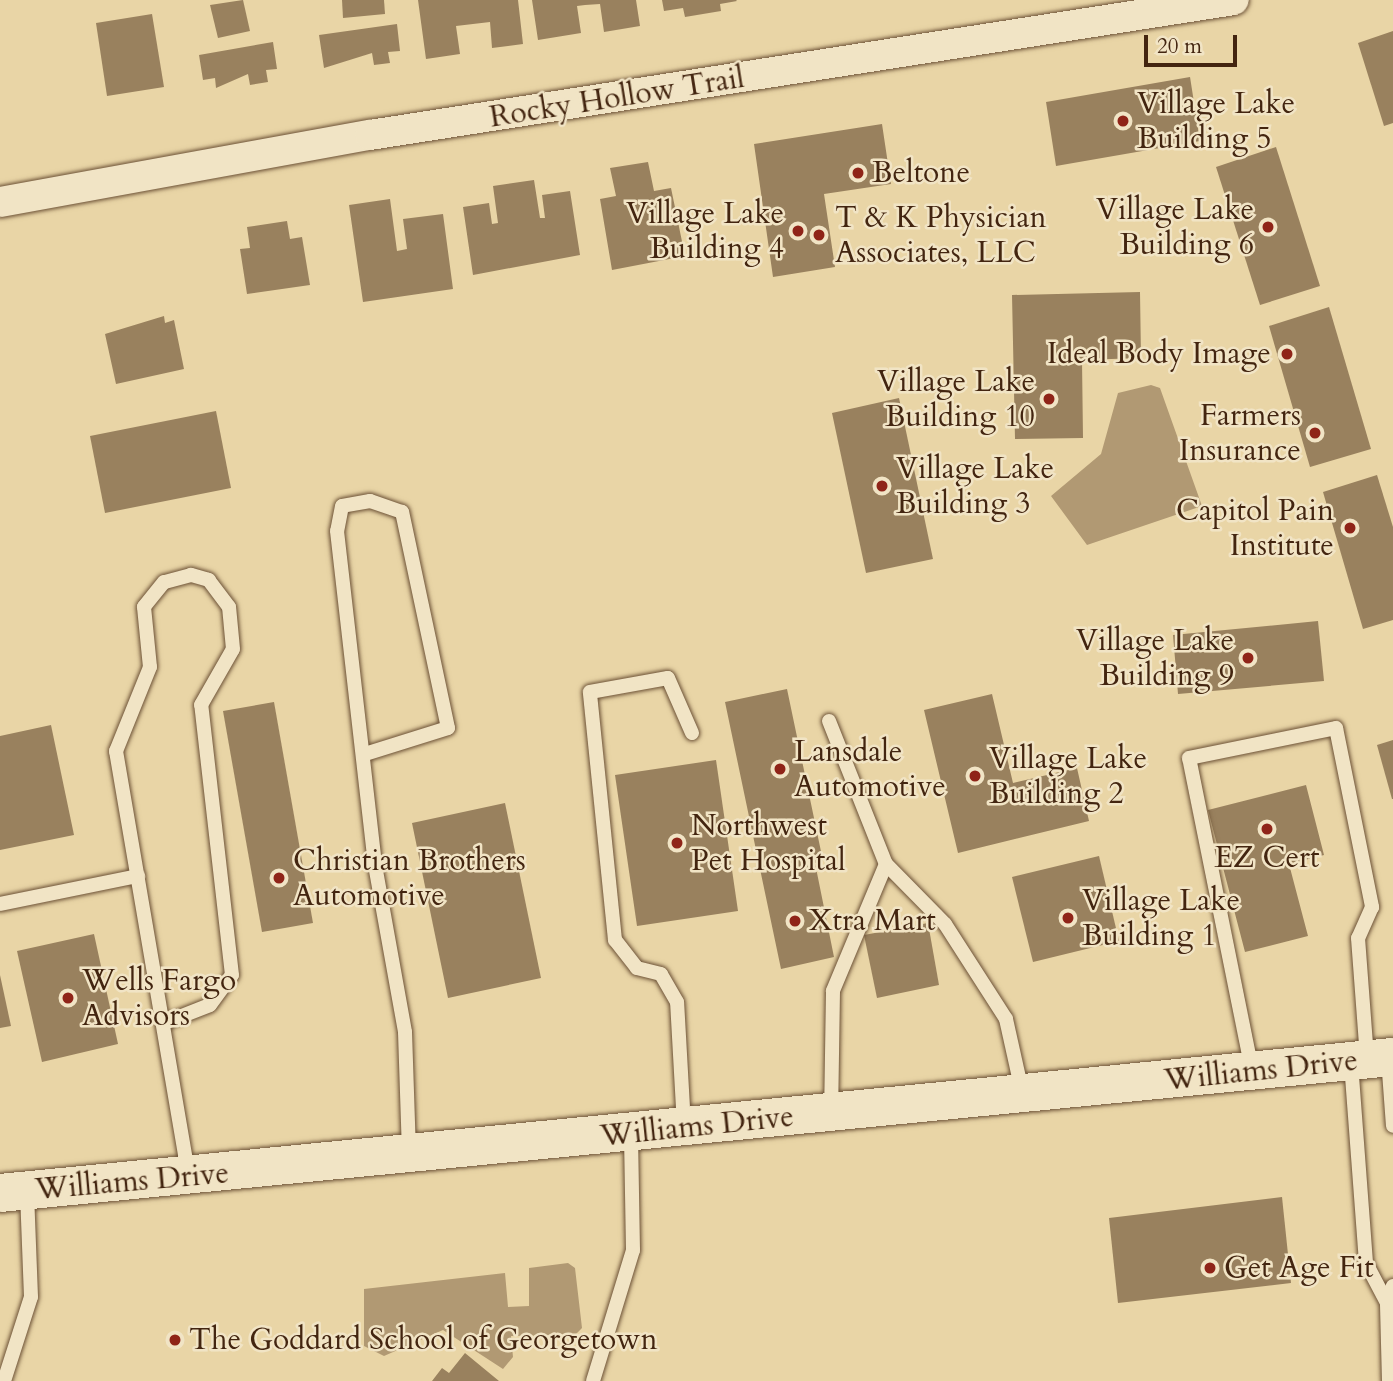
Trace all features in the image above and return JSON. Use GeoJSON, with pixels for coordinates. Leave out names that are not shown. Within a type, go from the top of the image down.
{"type":"FeatureCollection","features":[{"type":"Feature","properties":{"kind":"main road","name":"Williams Drive"},"geometry":{"type":"LineString","coordinates":[[13,1192],[188,1178],[1375,1059]]}},
{"type":"Feature","properties":{"kind":"street","name":"Rocky Hollow Trail"},"geometry":{"type":"LineString","coordinates":[[0,202],[370,135],[1234,0]]}},
{"type":"Feature","properties":{"kind":"lane"},"geometry":{"type":"LineString","coordinates":[[365,754],[448,728],[402,512],[370,501],[342,506],[337,531],[365,754],[375,865],[405,1032],[409,1156]]}},
{"type":"Feature","properties":{"kind":"lane"},"geometry":{"type":"LineString","coordinates":[[164,1023],[210,1005],[232,975],[201,705],[233,649],[229,607],[209,579],[191,575],[164,582],[144,607],[150,667],[116,751],[164,1023],[188,1178]]}},
{"type":"Feature","properties":{"kind":"lane"},"geometry":{"type":"LineString","coordinates":[[684,1128],[677,1002],[661,974],[637,968],[615,940],[590,692],[668,678],[692,733]]}},
{"type":"Feature","properties":{"kind":"lane"},"geometry":{"type":"LineString","coordinates":[[829,721],[886,864],[945,924],[1006,1019],[1023,1095]]}},
{"type":"Feature","properties":{"kind":"lane"},"geometry":{"type":"LineString","coordinates":[[1252,1071],[1189,758],[1336,728],[1372,907],[1358,938],[1375,1059],[1393,1126]]}},
{"type":"Feature","properties":{"kind":"lane"},"geometry":{"type":"LineString","coordinates":[[831,1113],[833,991],[886,864]]}},
{"type":"Feature","properties":{"kind":"lane"},"geometry":{"type":"LineString","coordinates":[[0,904],[138,876]]}},
{"type":"Feature","properties":{"kind":"lane"},"geometry":{"type":"LineString","coordinates":[[1375,1059],[1366,1263],[1387,1303]]}},
{"type":"Feature","properties":{"kind":"lane"},"geometry":{"type":"LineString","coordinates":[[593,1381],[633,1250],[631,1133]]}},
{"type":"Feature","properties":{"kind":"lane"},"geometry":{"type":"LineString","coordinates":[[4,1381],[31,1297],[13,1192]]}},
{"type":"Feature","properties":{"kind":"lane"},"geometry":{"type":"LineString","coordinates":[[1389,1381],[1387,1303],[1393,1286]]}},
{"type":"Feature","properties":{"kind":"shaded area"},"geometry":{"type":"Polygon","coordinates":[[[1151,385],[1160,388],[1202,506],[1087,545],[1051,496],[1101,454],[1118,393],[1151,385]]]}},
{"type":"Feature","properties":{"kind":"shaded area"},"geometry":{"type":"Polygon","coordinates":[[[568,1263],[575,1268],[582,1328],[575,1335],[511,1336],[513,1357],[503,1369],[443,1330],[384,1356],[364,1346],[364,1289],[505,1273],[508,1307],[529,1306],[529,1268],[568,1263]]]}},
{"type":"Feature","properties":{"kind":"building"},"geometry":{"type":"Polygon","coordinates":[[[243,0],[250,31],[218,38],[210,5],[243,0]]]}},
{"type":"Feature","properties":{"kind":"building"},"geometry":{"type":"Polygon","coordinates":[[[342,0],[384,0],[385,14],[343,18],[342,0]]]}},
{"type":"Feature","properties":{"kind":"building"},"geometry":{"type":"Polygon","coordinates":[[[418,0],[518,0],[523,44],[492,48],[490,22],[456,26],[460,54],[426,59],[418,0]]]}},
{"type":"Feature","properties":{"kind":"building"},"geometry":{"type":"Polygon","coordinates":[[[532,0],[636,0],[640,26],[604,32],[600,4],[577,6],[581,33],[538,40],[532,0]]]}},
{"type":"Feature","properties":{"kind":"building"},"geometry":{"type":"Polygon","coordinates":[[[662,0],[737,1],[720,4],[721,11],[685,17],[683,8],[664,11],[662,0]]]}},
{"type":"Feature","properties":{"kind":"building"},"geometry":{"type":"Polygon","coordinates":[[[152,14],[164,87],[107,96],[96,23],[152,14]]]}},
{"type":"Feature","properties":{"kind":"building"},"geometry":{"type":"Polygon","coordinates":[[[397,24],[400,51],[388,52],[390,63],[374,65],[372,53],[324,68],[319,35],[397,24]]]}},
{"type":"Feature","properties":{"kind":"building"},"geometry":{"type":"Polygon","coordinates":[[[1393,31],[1393,123],[1384,126],[1358,43],[1393,31]]]}},
{"type":"Feature","properties":{"kind":"building"},"geometry":{"type":"Polygon","coordinates":[[[273,42],[277,69],[266,70],[268,82],[250,85],[248,74],[216,88],[215,78],[203,80],[199,55],[273,42]]]}},
{"type":"Feature","properties":{"kind":"building","name":"Village Lake Building 5"},"geometry":{"type":"Polygon","coordinates":[[[1190,77],[1200,141],[1056,166],[1046,102],[1190,77]]]}},
{"type":"Feature","properties":{"kind":"building","name":"Village Lake Building 4"},"geometry":{"type":"Polygon","coordinates":[[[882,124],[891,184],[824,194],[835,267],[773,277],[754,144],[882,124]]]}},
{"type":"Feature","properties":{"kind":"building","name":"Village Lake Building 6"},"geometry":{"type":"Polygon","coordinates":[[[1276,147],[1320,286],[1260,305],[1216,167],[1276,147]]]}},
{"type":"Feature","properties":{"kind":"building"},"geometry":{"type":"Polygon","coordinates":[[[648,162],[654,191],[671,188],[685,256],[612,270],[600,199],[616,196],[610,168],[648,162]]]}},
{"type":"Feature","properties":{"kind":"building"},"geometry":{"type":"Polygon","coordinates":[[[534,180],[540,218],[545,218],[542,195],[570,191],[580,255],[473,275],[463,207],[489,203],[492,224],[498,223],[493,186],[534,180]]]}},
{"type":"Feature","properties":{"kind":"building"},"geometry":{"type":"Polygon","coordinates":[[[390,199],[397,251],[407,249],[403,219],[443,214],[453,289],[363,302],[349,205],[390,199]]]}},
{"type":"Feature","properties":{"kind":"building"},"geometry":{"type":"Polygon","coordinates":[[[287,221],[290,239],[302,237],[310,285],[247,294],[240,249],[250,248],[247,227],[287,221]]]}},
{"type":"Feature","properties":{"kind":"building","name":"Village Lake Building 10"},"geometry":{"type":"Polygon","coordinates":[[[1140,292],[1141,358],[1082,360],[1083,438],[1015,439],[1012,295],[1140,292]]]}},
{"type":"Feature","properties":{"kind":"building"},"geometry":{"type":"Polygon","coordinates":[[[1329,307],[1371,449],[1310,467],[1269,326],[1329,307]]]}},
{"type":"Feature","properties":{"kind":"building"},"geometry":{"type":"Polygon","coordinates":[[[164,316],[165,323],[174,320],[184,369],[116,384],[105,334],[164,316]]]}},
{"type":"Feature","properties":{"kind":"building","name":"Village Lake Building 3"},"geometry":{"type":"Polygon","coordinates":[[[899,398],[933,559],[866,573],[832,413],[899,398]]]}},
{"type":"Feature","properties":{"kind":"building"},"geometry":{"type":"Polygon","coordinates":[[[216,411],[231,488],[105,513],[90,436],[216,411]]]}},
{"type":"Feature","properties":{"kind":"building"},"geometry":{"type":"Polygon","coordinates":[[[1377,475],[1393,527],[1393,620],[1363,629],[1323,492],[1377,475]]]}},
{"type":"Feature","properties":{"kind":"building","name":"Village Lake Building 9"},"geometry":{"type":"Polygon","coordinates":[[[1318,621],[1324,681],[1178,694],[1173,635],[1318,621]]]}},
{"type":"Feature","properties":{"kind":"building"},"geometry":{"type":"Polygon","coordinates":[[[787,689],[823,861],[815,863],[834,957],[781,969],[725,702],[787,689]]]}},
{"type":"Feature","properties":{"kind":"building","name":"Village Lake Building 2"},"geometry":{"type":"Polygon","coordinates":[[[992,694],[1013,783],[1077,768],[1089,821],[958,853],[924,710],[992,694]]]}},
{"type":"Feature","properties":{"kind":"building"},"geometry":{"type":"Polygon","coordinates":[[[274,702],[313,923],[262,932],[223,711],[274,702]]]}},
{"type":"Feature","properties":{"kind":"building"},"geometry":{"type":"Polygon","coordinates":[[[51,725],[74,835],[0,850],[0,736],[51,725]]]}},
{"type":"Feature","properties":{"kind":"building"},"geometry":{"type":"Polygon","coordinates":[[[1393,740],[1393,799],[1392,799],[1377,745],[1393,740]]]}},
{"type":"Feature","properties":{"kind":"building","name":"Northwest Pet Hospital"},"geometry":{"type":"Polygon","coordinates":[[[716,760],[738,911],[637,926],[615,775],[716,760]]]}},
{"type":"Feature","properties":{"kind":"building"},"geometry":{"type":"Polygon","coordinates":[[[1306,785],[1324,855],[1289,864],[1308,936],[1245,952],[1208,810],[1306,785]]]}},
{"type":"Feature","properties":{"kind":"building"},"geometry":{"type":"Polygon","coordinates":[[[505,803],[541,978],[448,998],[412,823],[505,803]]]}},
{"type":"Feature","properties":{"kind":"building","name":"Village Lake Building 1"},"geometry":{"type":"Polygon","coordinates":[[[1099,856],[1119,941],[1033,962],[1012,877],[1099,856]]]}},
{"type":"Feature","properties":{"kind":"building"},"geometry":{"type":"Polygon","coordinates":[[[928,923],[939,985],[877,998],[864,935],[928,923]]]}},
{"type":"Feature","properties":{"kind":"building"},"geometry":{"type":"Polygon","coordinates":[[[94,934],[118,1044],[42,1062],[17,951],[94,934]]]}},
{"type":"Feature","properties":{"kind":"building"},"geometry":{"type":"Polygon","coordinates":[[[0,975],[11,1026],[0,1028],[0,975]]]}},
{"type":"Feature","properties":{"kind":"building"},"geometry":{"type":"Polygon","coordinates":[[[1282,1197],[1291,1283],[1118,1303],[1109,1218],[1282,1197]]]}},
{"type":"Feature","properties":{"kind":"building"},"geometry":{"type":"Polygon","coordinates":[[[465,1353],[499,1381],[432,1381],[442,1368],[449,1373],[465,1353]]]}},
{"type":"Feature","properties":{"kind":"place","name":"Village Lake Building 5"},"geometry":{"type":"Point","coordinates":[1123,121]}},
{"type":"Feature","properties":{"kind":"place","name":"Beltone"},"geometry":{"type":"Point","coordinates":[858,173]}},
{"type":"Feature","properties":{"kind":"place","name":"Village Lake Building 6"},"geometry":{"type":"Point","coordinates":[1268,227]}},
{"type":"Feature","properties":{"kind":"place","name":"Village Lake Building 4"},"geometry":{"type":"Point","coordinates":[798,231]}},
{"type":"Feature","properties":{"kind":"place","name":"T & K Physician Associates, LLC"},"geometry":{"type":"Point","coordinates":[819,235]}},
{"type":"Feature","properties":{"kind":"place","name":"Ideal Body Image"},"geometry":{"type":"Point","coordinates":[1287,354]}},
{"type":"Feature","properties":{"kind":"place","name":"Village Lake Building 10"},"geometry":{"type":"Point","coordinates":[1049,399]}},
{"type":"Feature","properties":{"kind":"place","name":"Farmers Insurance"},"geometry":{"type":"Point","coordinates":[1315,433]}},
{"type":"Feature","properties":{"kind":"place","name":"Village Lake Building 3"},"geometry":{"type":"Point","coordinates":[882,486]}},
{"type":"Feature","properties":{"kind":"place","name":"Capitol Pain Institute"},"geometry":{"type":"Point","coordinates":[1350,528]}},
{"type":"Feature","properties":{"kind":"place","name":"Village Lake Building 9"},"geometry":{"type":"Point","coordinates":[1248,658]}},
{"type":"Feature","properties":{"kind":"place","name":"Lansdale Automotive"},"geometry":{"type":"Point","coordinates":[780,769]}},
{"type":"Feature","properties":{"kind":"place","name":"Village Lake Building 2"},"geometry":{"type":"Point","coordinates":[975,776]}},
{"type":"Feature","properties":{"kind":"place","name":"EZ Cert"},"geometry":{"type":"Point","coordinates":[1267,829]}},
{"type":"Feature","properties":{"kind":"place","name":"Northwest Pet Hospital"},"geometry":{"type":"Point","coordinates":[677,843]}},
{"type":"Feature","properties":{"kind":"place","name":"Christian Brothers Automotive"},"geometry":{"type":"Point","coordinates":[279,878]}},
{"type":"Feature","properties":{"kind":"place","name":"Village Lake Building 1"},"geometry":{"type":"Point","coordinates":[1068,918]}},
{"type":"Feature","properties":{"kind":"place","name":"Xtra Mart"},"geometry":{"type":"Point","coordinates":[795,921]}},
{"type":"Feature","properties":{"kind":"place","name":"Wells Fargo Advisors"},"geometry":{"type":"Point","coordinates":[68,998]}},
{"type":"Feature","properties":{"kind":"place","name":"Get Age Fit"},"geometry":{"type":"Point","coordinates":[1210,1268]}},
{"type":"Feature","properties":{"kind":"place","name":"The Goddard School of Georgetown"},"geometry":{"type":"Point","coordinates":[175,1340]}}]}
